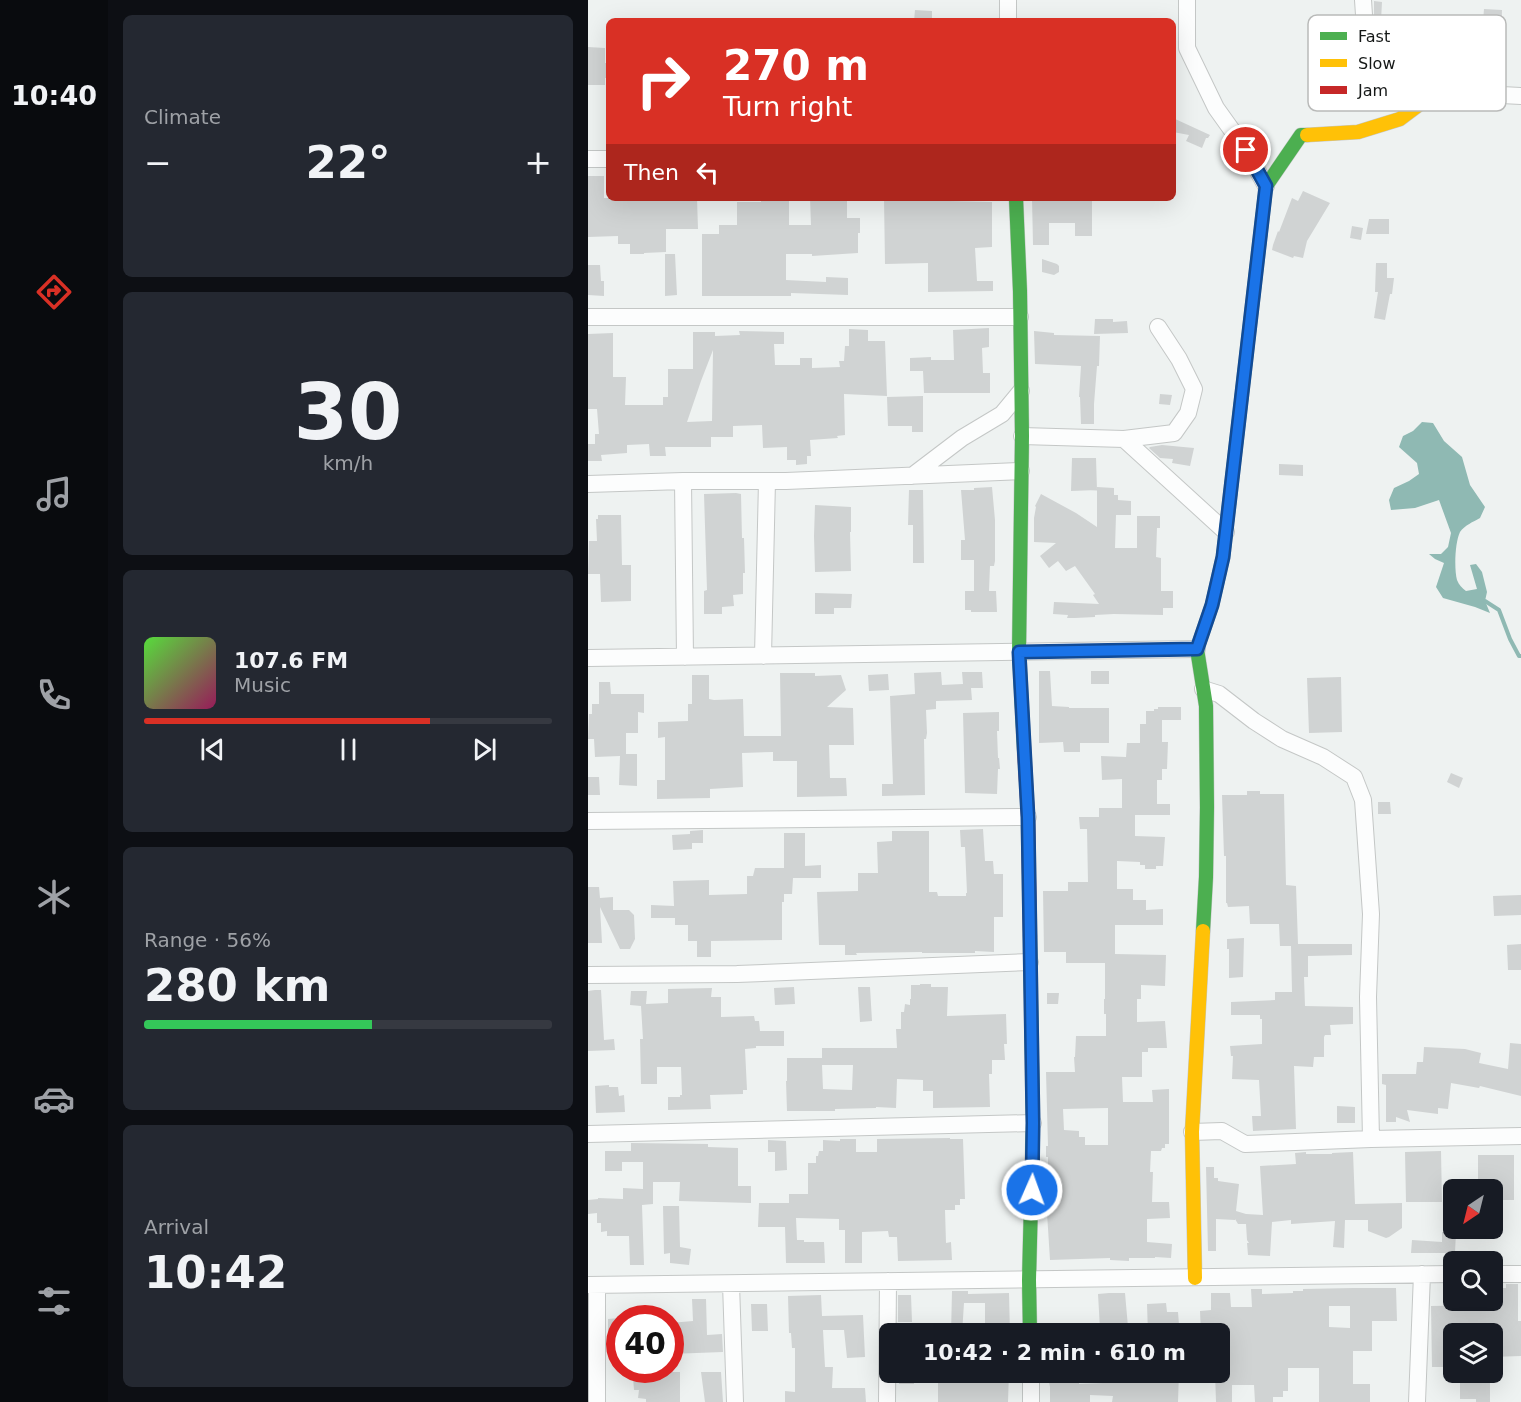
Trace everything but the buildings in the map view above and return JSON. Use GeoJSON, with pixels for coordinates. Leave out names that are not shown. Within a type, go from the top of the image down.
{"type":"FeatureCollection","features":[{"type":"Feature","properties":{"kind":"street"},"geometry":{"type":"LineString","coordinates":[[1008,0],[1008,18]]}},
{"type":"Feature","properties":{"kind":"street"},"geometry":{"type":"LineString","coordinates":[[1187,0],[1180,48],[1216,108],[1246,150],[1266,186]]}},
{"type":"Feature","properties":{"kind":"street"},"geometry":{"type":"LineString","coordinates":[[1363,0],[1364,15]]}},
{"type":"Feature","properties":{"kind":"street"},"geometry":{"type":"LineString","coordinates":[[1506,95],[1521,96]]}},
{"type":"Feature","properties":{"kind":"street"},"geometry":{"type":"LineString","coordinates":[[1195,1278],[1192,1132],[1206,877],[1207,807],[1206,706],[1197,649],[1212,605],[1223,557],[1266,186],[1301,135],[1358,132],[1400,119],[1411,111]]}},
{"type":"Feature","properties":{"kind":"street"},"geometry":{"type":"LineString","coordinates":[[588,159],[606,159]]}},
{"type":"Feature","properties":{"kind":"street"},"geometry":{"type":"LineString","coordinates":[[1016,201],[1022,436],[1019,652],[1028,817],[1033,1123],[1030,1323]]}},
{"type":"Feature","properties":{"kind":"street"},"geometry":{"type":"LineString","coordinates":[[588,317],[1020,316]]}},
{"type":"Feature","properties":{"kind":"street"},"geometry":{"type":"LineString","coordinates":[[1022,436],[1124,439],[1174,433],[1188,413],[1194,388],[1179,359],[1158,327]]}},
{"type":"Feature","properties":{"kind":"street"},"geometry":{"type":"LineString","coordinates":[[912,476],[962,438],[1002,414],[1021,391]]}},
{"type":"Feature","properties":{"kind":"street"},"geometry":{"type":"LineString","coordinates":[[1124,439],[1226,532]]}},
{"type":"Feature","properties":{"kind":"street"},"geometry":{"type":"LineString","coordinates":[[588,484],[766,481],[1021,471]]}},
{"type":"Feature","properties":{"kind":"street"},"geometry":{"type":"LineString","coordinates":[[683,481],[685,657]]}},
{"type":"Feature","properties":{"kind":"street"},"geometry":{"type":"LineString","coordinates":[[764,656],[766,481]]}},
{"type":"Feature","properties":{"kind":"street"},"geometry":{"type":"LineString","coordinates":[[588,658],[1197,649]]}},
{"type":"Feature","properties":{"kind":"street"},"geometry":{"type":"LineString","coordinates":[[1203,689],[1219,694],[1282,739],[1323,757],[1354,777],[1363,800],[1371,914],[1368,997],[1371,1139]]}},
{"type":"Feature","properties":{"kind":"street"},"geometry":{"type":"LineString","coordinates":[[588,821],[1028,817]]}},
{"type":"Feature","properties":{"kind":"street"},"geometry":{"type":"LineString","coordinates":[[588,975],[737,974],[1030,962]]}},
{"type":"Feature","properties":{"kind":"street"},"geometry":{"type":"LineString","coordinates":[[588,1134],[1033,1123]]}},
{"type":"Feature","properties":{"kind":"street"},"geometry":{"type":"LineString","coordinates":[[1192,1132],[1222,1131],[1245,1144],[1521,1136]]}},
{"type":"Feature","properties":{"kind":"street"},"geometry":{"type":"LineString","coordinates":[[1417,1402],[1422,1274]]}},
{"type":"Feature","properties":{"kind":"street"},"geometry":{"type":"LineString","coordinates":[[597,1402],[592,1285],[1443,1274]]}},
{"type":"Feature","properties":{"kind":"street"},"geometry":{"type":"LineString","coordinates":[[1503,1274],[1521,1274]]}},
{"type":"Feature","properties":{"kind":"street"},"geometry":{"type":"LineString","coordinates":[[887,1402],[888,1281]]}},
{"type":"Feature","properties":{"kind":"street"},"geometry":{"type":"LineString","coordinates":[[731,1284],[735,1402]]}},
{"type":"Feature","properties":{"kind":"street"},"geometry":{"type":"LineString","coordinates":[[1031,1383],[1031,1402]]}},
{"type":"Feature","properties":{"kind":"water"},"geometry":{"type":"Polygon","coordinates":[[[1422,422],[1433,423],[1444,441],[1462,457],[1470,485],[1485,507],[1480,518],[1467,526],[1458,536],[1456,569],[1457,580],[1463,589],[1466,591],[1477,589],[1470,565],[1476,564],[1482,572],[1487,592],[1485,601],[1490,613],[1443,598],[1436,587],[1444,563],[1429,554],[1441,554],[1448,547],[1451,533],[1439,500],[1415,508],[1391,510],[1389,500],[1394,488],[1419,474],[1417,463],[1399,447],[1403,436],[1413,431],[1422,422]]]}},
{"type":"Feature","properties":{"kind":"waterway"},"geometry":{"type":"LineString","coordinates":[[1485,601],[1499,610],[1510,639],[1521,656]]}},
{"type":"Feature","properties":{"kind":"traffic: fast"},"geometry":{"type":"LineString","coordinates":[[1203,931],[1207,807],[1206,706],[1197,649],[1212,605],[1223,557],[1266,186],[1301,135],[1307,135]]}},
{"type":"Feature","properties":{"kind":"traffic: fast"},"geometry":{"type":"LineString","coordinates":[[1016,201],[1022,436],[1019,652],[1024,748]]}},
{"type":"Feature","properties":{"kind":"traffic: fast"},"geometry":{"type":"LineString","coordinates":[[1030,936],[1033,1123],[1030,1323]]}},
{"type":"Feature","properties":{"kind":"traffic: slow"},"geometry":{"type":"LineString","coordinates":[[1307,135],[1358,132],[1400,119],[1411,111]]}},
{"type":"Feature","properties":{"kind":"traffic: slow"},"geometry":{"type":"LineString","coordinates":[[1195,1278],[1192,1132],[1203,931]]}},
{"type":"Feature","properties":{"kind":"traffic: jam"},"geometry":{"type":"LineString","coordinates":[[1024,748],[1030,936]]}},
{"type":"Feature","properties":{"kind":"route"},"geometry":{"type":"LineString","coordinates":[[1032,1190],[1028,817],[1019,652],[1197,649],[1212,605],[1223,557],[1266,186],[1246,150]]}}]}
